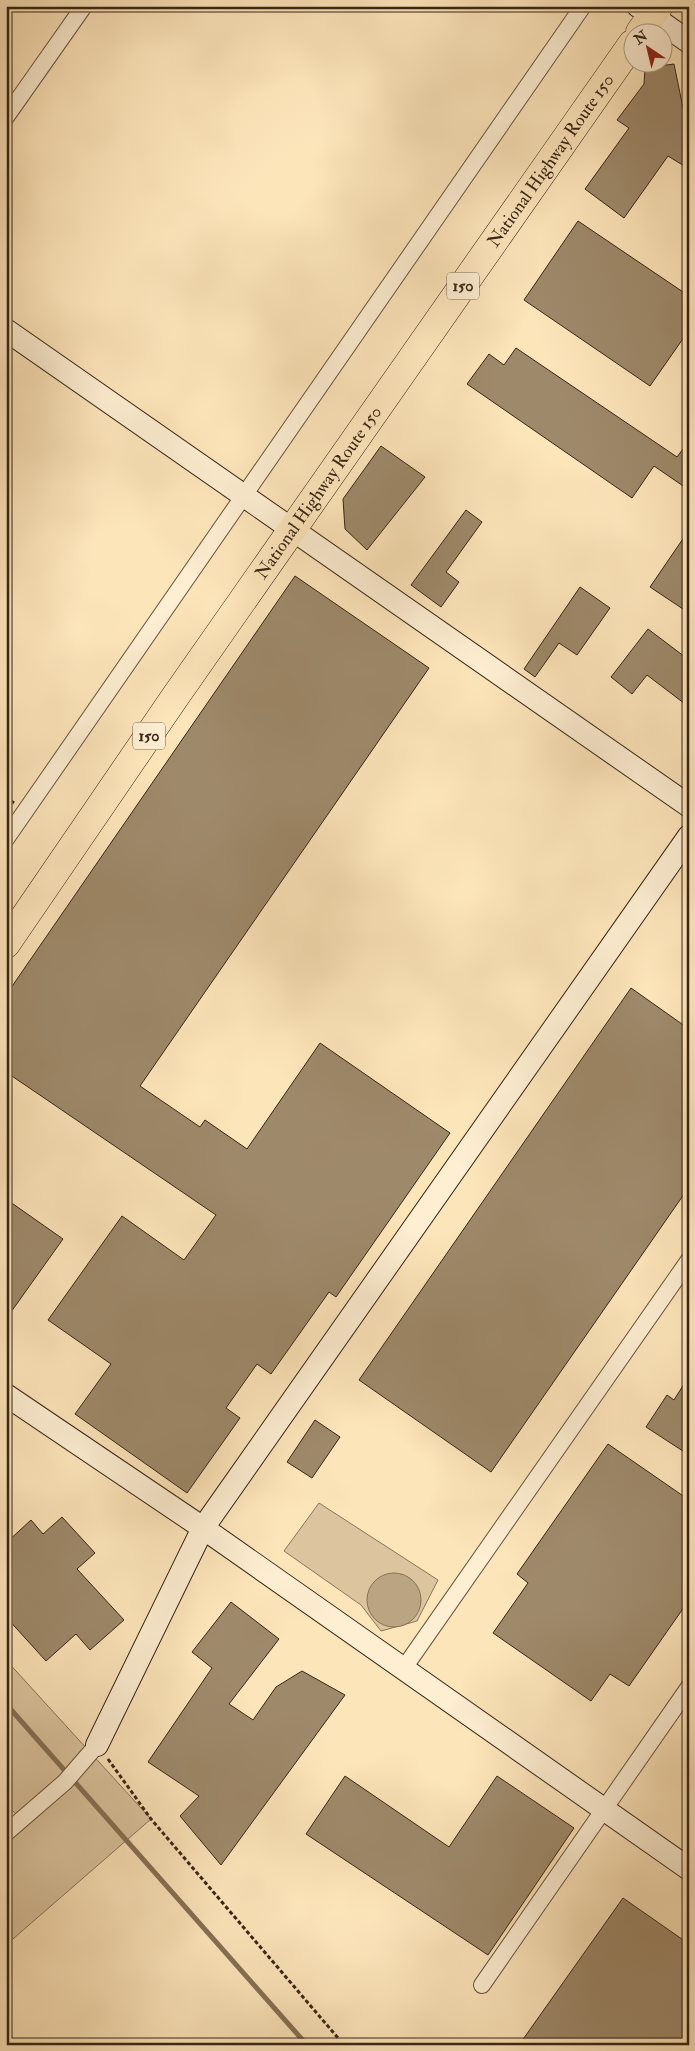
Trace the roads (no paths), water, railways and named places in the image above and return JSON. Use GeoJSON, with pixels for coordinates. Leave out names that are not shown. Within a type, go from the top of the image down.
{"type":"FeatureCollection","features":[{"type":"Feature","properties":{"kind":"highway","name":"National Highway Route 150"},"geometry":{"type":"LineString","coordinates":[[6,944],[293,528],[622,58]]}},
{"type":"Feature","properties":{"kind":"street"},"geometry":{"type":"LineString","coordinates":[[6,117],[84,6]]}},
{"type":"Feature","properties":{"kind":"street"},"geometry":{"type":"LineString","coordinates":[[6,839],[583,6]]}},
{"type":"Feature","properties":{"kind":"street"},"geometry":{"type":"LineString","coordinates":[[647,15],[689,42]]}},
{"type":"Feature","properties":{"kind":"street"},"geometry":{"type":"LineString","coordinates":[[6,330],[293,528],[689,806]]}},
{"type":"Feature","properties":{"kind":"street"},"geometry":{"type":"LineString","coordinates":[[6,1833],[65,1782],[98,1745],[203,1528],[689,836]]}},
{"type":"Feature","properties":{"kind":"street"},"geometry":{"type":"LineString","coordinates":[[404,1668],[689,1260]]}},
{"type":"Feature","properties":{"kind":"street"},"geometry":{"type":"LineString","coordinates":[[6,1395],[203,1528],[404,1668],[602,1811],[689,1869]]}},
{"type":"Feature","properties":{"kind":"street"},"geometry":{"type":"LineString","coordinates":[[482,1985],[689,1687]]}},
{"type":"Feature","properties":{"kind":"waterway"},"geometry":{"type":"LineString","coordinates":[[6,1704],[307,2045]]}}]}
